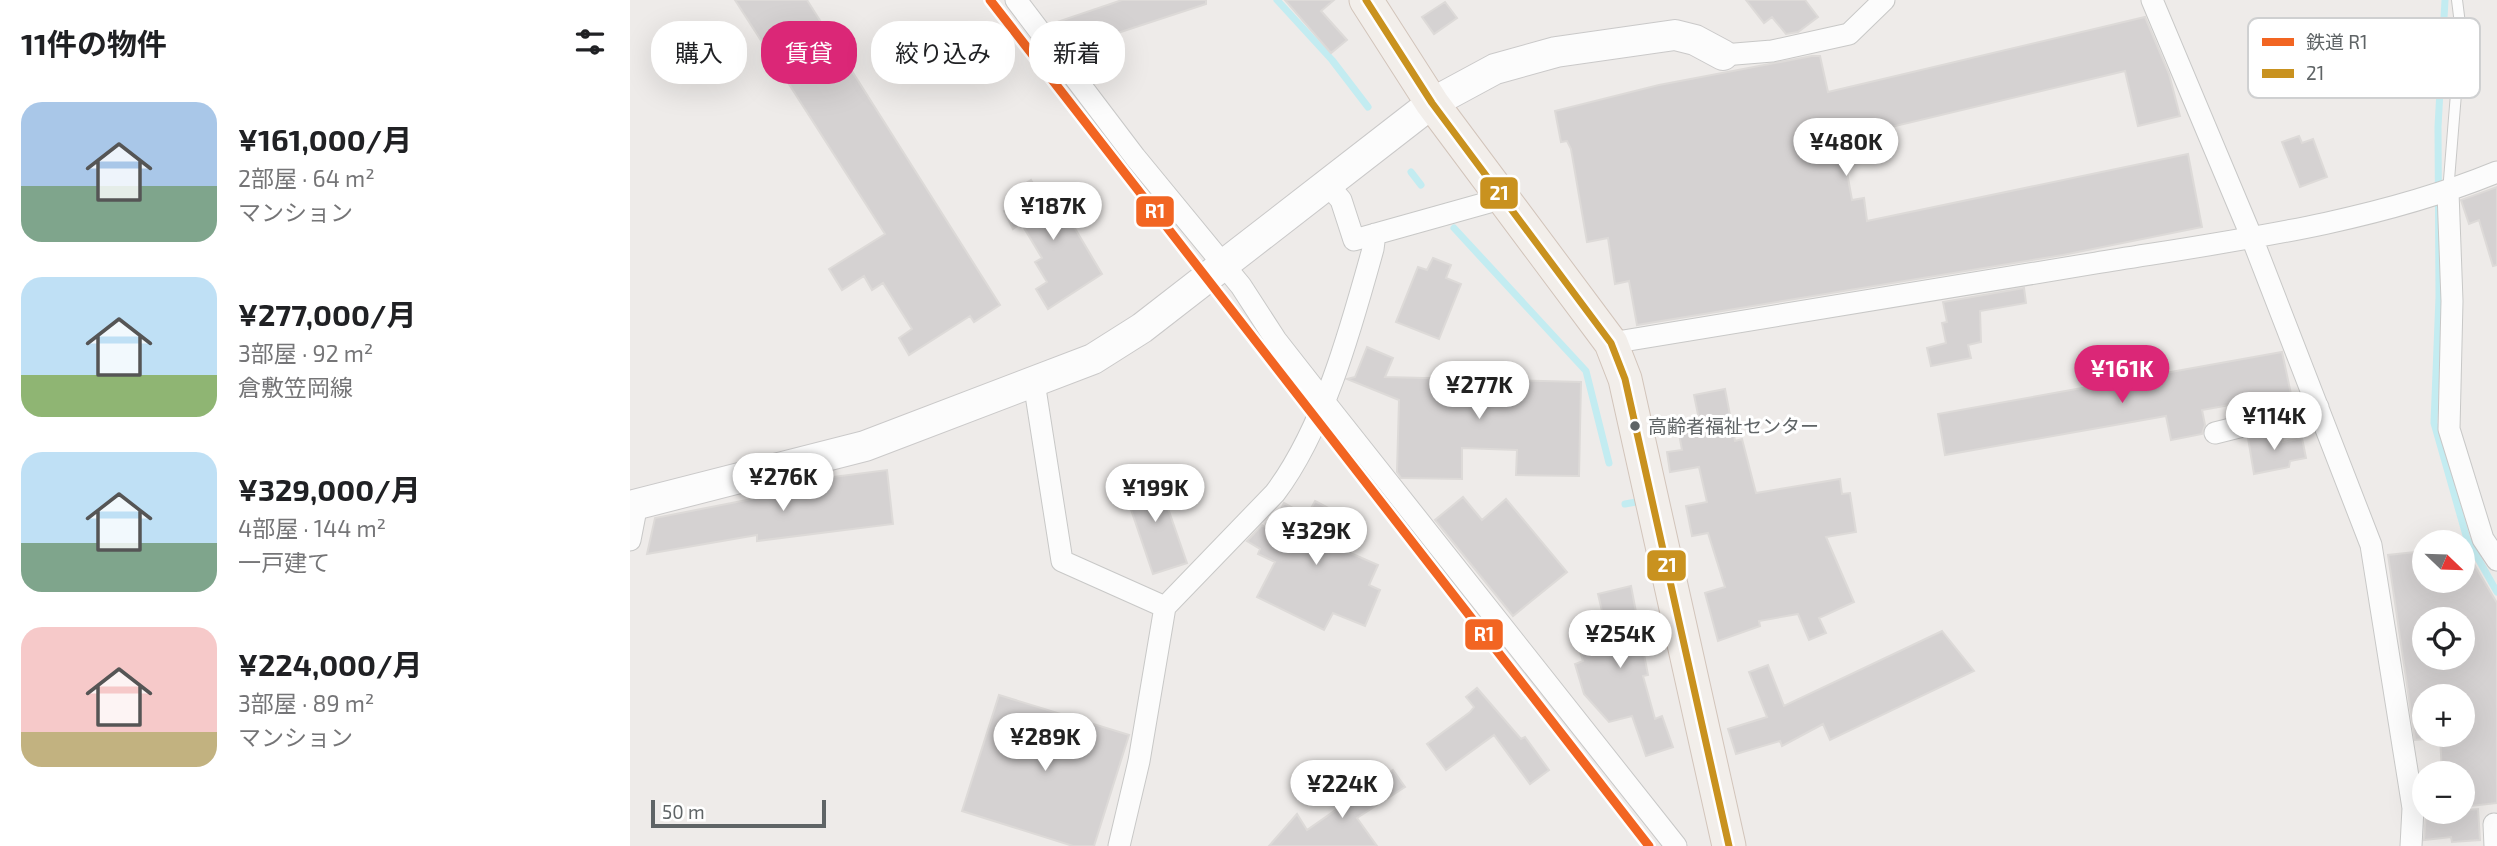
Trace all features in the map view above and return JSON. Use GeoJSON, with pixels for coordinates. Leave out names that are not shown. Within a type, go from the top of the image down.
{"type":"FeatureCollection","features":[{"type":"Feature","properties":{"kind":"main road"},"geometry":{"type":"LineString","coordinates":[[1366,0],[1432,103],[1611,343],[1625,379],[1729,846]]}},
{"type":"Feature","properties":{"kind":"street"},"geometry":{"type":"LineString","coordinates":[[1016,0],[1135,157],[1224,264],[1276,340],[1676,846]]}},
{"type":"Feature","properties":{"kind":"street"},"geometry":{"type":"LineString","coordinates":[[630,540],[634,505],[865,446],[1093,359],[1142,328],[1432,103],[1495,69],[1598,44],[1675,35],[1695,40],[1723,55],[1772,51],[1849,34],[1884,0]]}},
{"type":"Feature","properties":{"kind":"street"},"geometry":{"type":"LineString","coordinates":[[2152,0],[2252,238],[2371,545],[2413,808],[2412,846]]}},
{"type":"Feature","properties":{"kind":"street"},"geometry":{"type":"LineString","coordinates":[[1611,343],[2252,238],[2439,194],[2497,172]]}},
{"type":"Feature","properties":{"kind":"street"},"geometry":{"type":"LineString","coordinates":[[1327,184],[1341,200],[1354,240],[1504,198]]}},
{"type":"Feature","properties":{"kind":"street"},"geometry":{"type":"LineString","coordinates":[[2439,194],[2452,301],[2449,429],[2483,539],[2497,560]]}},
{"type":"Feature","properties":{"kind":"street"},"geometry":{"type":"LineString","coordinates":[[1119,846],[1139,761],[1165,607],[1283,482],[1301,454],[1358,304],[1375,233]]}},
{"type":"Feature","properties":{"kind":"street"},"geometry":{"type":"LineString","coordinates":[[1034,382],[1062,561],[1165,607]]}},
{"type":"Feature","properties":{"kind":"street"},"geometry":{"type":"LineString","coordinates":[[2215,433],[2318,407]]}},
{"type":"Feature","properties":{"kind":"street"},"geometry":{"type":"LineString","coordinates":[[2494,824],[2495,846]]}},
{"type":"Feature","properties":{"kind":"lane"},"geometry":{"type":"LineString","coordinates":[[2458,0],[2460,18]]}},
{"type":"Feature","properties":{"kind":"lane"},"geometry":{"type":"LineString","coordinates":[[2439,194],[2452,98]]}},
{"type":"Feature","properties":{"kind":"building"},"geometry":{"type":"Polygon","coordinates":[[[735,0],[807,0],[820,21],[761,21],[761,41],[735,0]]]}},
{"type":"Feature","properties":{"kind":"building"},"geometry":{"type":"Polygon","coordinates":[[[1122,0],[1206,0],[1206,4],[1125,31],[1125,21],[1060,21],[1122,0]]]}},
{"type":"Feature","properties":{"kind":"building"},"geometry":{"type":"Polygon","coordinates":[[[1285,0],[1334,0],[1321,11],[1347,40],[1331,53],[1285,0]]]}},
{"type":"Feature","properties":{"kind":"building"},"geometry":{"type":"Polygon","coordinates":[[[1746,0],[1805,0],[1818,17],[1798,32],[1786,34],[1772,17],[1764,23],[1746,0]]]}},
{"type":"Feature","properties":{"kind":"building"},"geometry":{"type":"Polygon","coordinates":[[[1445,2],[1457,18],[1434,34],[1422,17],[1445,2]]]}},
{"type":"Feature","properties":{"kind":"building"},"geometry":{"type":"Polygon","coordinates":[[[2145,17],[2169,74],[2180,116],[2138,126],[2125,71],[1841,139],[1852,200],[1864,198],[1867,221],[2188,154],[2202,227],[2063,255],[1637,325],[1629,281],[1615,284],[1608,238],[1587,242],[1571,149],[1567,141],[1561,142],[1555,111],[1659,85],[1812,56],[1820,56],[1828,92],[2145,17]]]}},
{"type":"Feature","properties":{"kind":"building"},"geometry":{"type":"Polygon","coordinates":[[[857,79],[1000,305],[974,322],[970,316],[909,355],[899,338],[912,329],[883,283],[872,290],[864,276],[842,290],[829,269],[885,234],[789,84],[857,84],[857,79]]]}},
{"type":"Feature","properties":{"kind":"building"},"geometry":{"type":"Polygon","coordinates":[[[2299,136],[2302,143],[2313,139],[2327,177],[2300,187],[2282,142],[2299,136]]]}},
{"type":"Feature","properties":{"kind":"building"},"geometry":{"type":"Polygon","coordinates":[[[1031,180],[1038,192],[1049,185],[1051,189],[1055,187],[1060,196],[1057,198],[1102,274],[1048,309],[1036,289],[1047,282],[1035,262],[1042,258],[1021,223],[1013,229],[1004,211],[1016,206],[1009,194],[1031,180]]]}},
{"type":"Feature","properties":{"kind":"building"},"geometry":{"type":"Polygon","coordinates":[[[2497,187],[2497,265],[2493,266],[2479,220],[2469,224],[2461,200],[2497,187]]]}},
{"type":"Feature","properties":{"kind":"building"},"geometry":{"type":"Polygon","coordinates":[[[1433,258],[1451,265],[1446,278],[1461,284],[1439,339],[1396,322],[1418,267],[1427,270],[1433,258]]]}},
{"type":"Feature","properties":{"kind":"building"},"geometry":{"type":"Polygon","coordinates":[[[2024,288],[2026,303],[1980,311],[1981,342],[1968,345],[1971,358],[1931,366],[1927,348],[1946,343],[1942,323],[1947,322],[1943,302],[2024,288]]]}},
{"type":"Feature","properties":{"kind":"building"},"geometry":{"type":"Polygon","coordinates":[[[1367,347],[1393,358],[1385,377],[1581,382],[1579,476],[1516,475],[1517,450],[1462,448],[1462,479],[1401,478],[1397,472],[1399,400],[1347,379],[1355,377],[1367,347]]]}},
{"type":"Feature","properties":{"kind":"building"},"geometry":{"type":"Polygon","coordinates":[[[2282,352],[2291,394],[2275,397],[2276,404],[2243,413],[2241,403],[2202,410],[2205,425],[2202,434],[2171,440],[2166,416],[1945,455],[1938,414],[2282,352]]]}},
{"type":"Feature","properties":{"kind":"building"},"geometry":{"type":"Polygon","coordinates":[[[1725,389],[1735,441],[1742,439],[1756,493],[1840,479],[1842,494],[1850,493],[1856,532],[1826,537],[1854,602],[1819,618],[1826,633],[1809,640],[1798,614],[1759,621],[1760,626],[1718,641],[1705,593],[1725,587],[1708,533],[1692,536],[1686,506],[1707,502],[1699,467],[1670,472],[1667,452],[1682,450],[1679,434],[1701,429],[1694,395],[1725,389]]]}},
{"type":"Feature","properties":{"kind":"building"},"geometry":{"type":"Polygon","coordinates":[[[2281,430],[2283,442],[2302,438],[2306,458],[2290,461],[2289,467],[2254,474],[2248,438],[2281,430]]]}},
{"type":"Feature","properties":{"kind":"building"},"geometry":{"type":"Polygon","coordinates":[[[887,470],[893,524],[757,541],[757,535],[647,554],[655,518],[752,499],[751,493],[794,482],[887,470]]]}},
{"type":"Feature","properties":{"kind":"building"},"geometry":{"type":"Polygon","coordinates":[[[1156,474],[1187,563],[1153,574],[1123,486],[1156,474]]]}},
{"type":"Feature","properties":{"kind":"building"},"geometry":{"type":"Polygon","coordinates":[[[1463,497],[1482,520],[1506,499],[1567,572],[1513,616],[1435,520],[1463,497]]]}},
{"type":"Feature","properties":{"kind":"building"},"geometry":{"type":"Polygon","coordinates":[[[1315,501],[1361,525],[1348,552],[1378,565],[1369,585],[1380,590],[1365,626],[1333,613],[1324,630],[1257,597],[1275,562],[1258,554],[1260,549],[1247,541],[1262,525],[1270,530],[1284,503],[1307,516],[1315,501]]]}},
{"type":"Feature","properties":{"kind":"building"},"geometry":{"type":"Polygon","coordinates":[[[2412,552],[2412,593],[2475,593],[2475,566],[2497,603],[2497,803],[2475,806],[2475,761],[2441,761],[2441,747],[2475,747],[2475,684],[2412,684],[2412,719],[2388,555],[2412,552]]]}},
{"type":"Feature","properties":{"kind":"building"},"geometry":{"type":"Polygon","coordinates":[[[1631,586],[1648,675],[1643,676],[1655,719],[1662,716],[1673,747],[1646,756],[1632,716],[1609,722],[1584,694],[1575,664],[1583,661],[1574,634],[1605,624],[1598,594],[1631,586]]]}},
{"type":"Feature","properties":{"kind":"building"},"geometry":{"type":"Polygon","coordinates":[[[1942,631],[1974,671],[1830,740],[1823,724],[1782,746],[1780,741],[1736,754],[1728,729],[1767,717],[1749,672],[1768,665],[1784,706],[1942,631]]]}},
{"type":"Feature","properties":{"kind":"building"},"geometry":{"type":"Polygon","coordinates":[[[1477,688],[1521,739],[1525,737],[1549,770],[1530,784],[1494,735],[1446,770],[1427,744],[1470,712],[1474,707],[1466,697],[1477,688]]]}},
{"type":"Feature","properties":{"kind":"building"},"geometry":{"type":"Polygon","coordinates":[[[999,695],[1129,735],[1094,846],[1073,846],[962,811],[999,695]]]}},
{"type":"Feature","properties":{"kind":"building"},"geometry":{"type":"Polygon","coordinates":[[[1393,770],[1405,787],[1357,818],[1377,846],[1269,846],[1297,814],[1307,830],[1393,770]]]}},
{"type":"Feature","properties":{"kind":"building"},"geometry":{"type":"Polygon","coordinates":[[[2475,809],[2478,809],[2480,840],[2452,842],[2451,837],[2424,840],[2425,824],[2475,824],[2475,809]]]}},
{"type":"Feature","properties":{"kind":"waterway"},"geometry":{"type":"LineString","coordinates":[[1277,0],[1332,60],[1368,107]]}},
{"type":"Feature","properties":{"kind":"waterway"},"geometry":{"type":"LineString","coordinates":[[2444,18],[2445,0]]}},
{"type":"Feature","properties":{"kind":"waterway"},"geometry":{"type":"LineString","coordinates":[[2440,98],[2439,297],[2434,423],[2467,539],[2497,592]]}},
{"type":"Feature","properties":{"kind":"waterway"},"geometry":{"type":"LineString","coordinates":[[1411,172],[1421,185]]}},
{"type":"Feature","properties":{"kind":"waterway"},"geometry":{"type":"LineString","coordinates":[[1454,228],[1586,371],[1609,463]]}},
{"type":"Feature","properties":{"kind":"waterway"},"geometry":{"type":"LineString","coordinates":[[1625,504],[1636,502]]}},
{"type":"Feature","properties":{"kind":"rail line","name":"R1"},"geometry":{"type":"LineString","coordinates":[[990,0],[1649,846]]}},
{"type":"Feature","properties":{"kind":"transit line","name":"21"},"geometry":{"type":"LineString","coordinates":[[1366,0],[1432,103],[1611,343],[1625,379],[1729,846]]}},
{"type":"Feature","properties":{"kind":"place","name":"高齢者福祉センター"},"geometry":{"type":"Point","coordinates":[1635,426]}}]}
